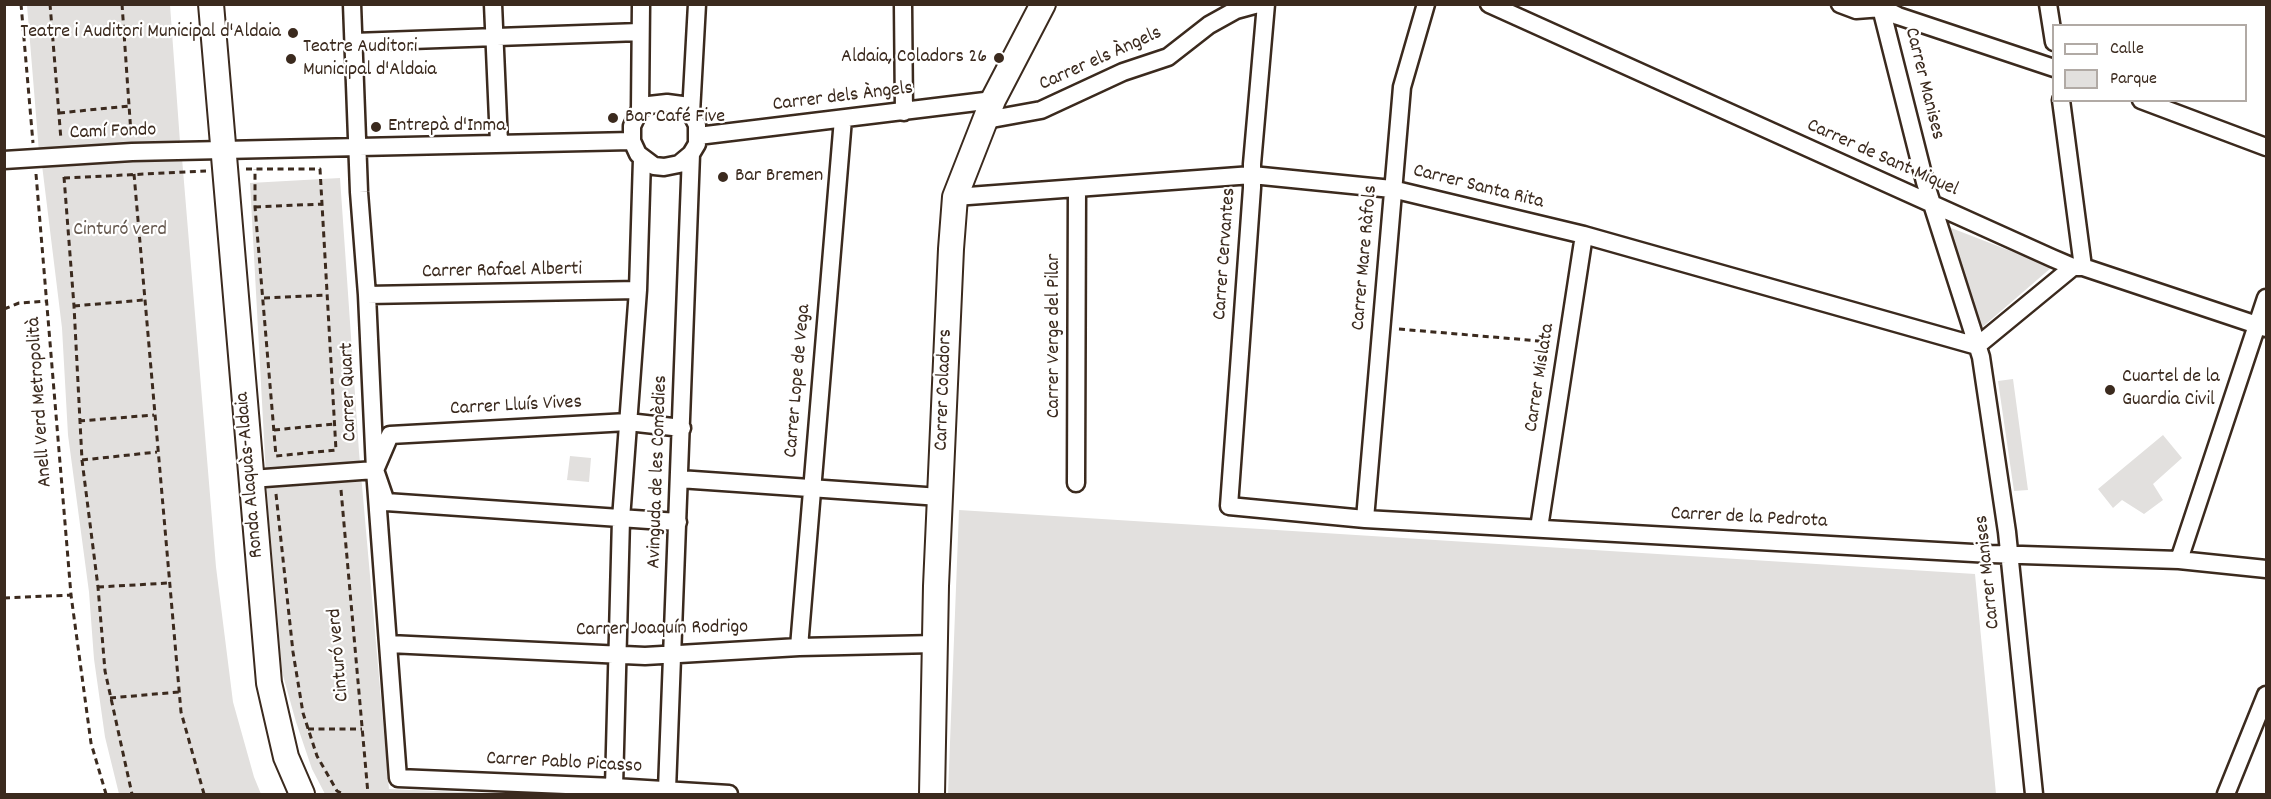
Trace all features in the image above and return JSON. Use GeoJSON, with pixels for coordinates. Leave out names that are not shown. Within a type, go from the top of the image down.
{"type":"FeatureCollection","features":[{"type":"Feature","properties":{"kind":"street","name":"Ronda Alaquàs-Aldaia"},"geometry":{"type":"LineString","coordinates":[[211,4],[270,683],[286,756],[302,795]]}},
{"type":"Feature","properties":{"kind":"street","name":"Carrer Quart"},"geometry":{"type":"LineString","coordinates":[[352,4],[357,148],[368,295],[375,470],[398,778]]}},
{"type":"Feature","properties":{"kind":"street"},"geometry":{"type":"LineString","coordinates":[[493,4],[499,143]]}},
{"type":"Feature","properties":{"kind":"street"},"geometry":{"type":"LineString","coordinates":[[640,109],[667,103],[682,105],[691,113],[697,124],[698,136],[691,154],[679,164],[654,166],[642,159],[632,141],[632,126],[640,109],[641,4]]}},
{"type":"Feature","properties":{"kind":"street"},"geometry":{"type":"LineString","coordinates":[[691,113],[697,4]]}},
{"type":"Feature","properties":{"kind":"street"},"geometry":{"type":"LineString","coordinates":[[903,4],[904,112]]}},
{"type":"Feature","properties":{"kind":"street","name":"Carrer Coladors"},"geometry":{"type":"LineString","coordinates":[[933,795],[940,497],[955,197],[989,110],[1043,4]]}},
{"type":"Feature","properties":{"kind":"street","name":"Carrer els Àngels"},"geometry":{"type":"LineString","coordinates":[[989,110],[1041,110],[1122,72],[1168,57],[1209,25],[1236,10],[1258,4]]}},
{"type":"Feature","properties":{"kind":"street","name":"Carrer Mare Ràfols"},"geometry":{"type":"LineString","coordinates":[[1365,519],[1401,87],[1426,4]]}},
{"type":"Feature","properties":{"kind":"street","name":"Carrer de Sant Miquel"},"geometry":{"type":"LineString","coordinates":[[1489,4],[1660,83],[2078,267],[2262,327]]}},
{"type":"Feature","properties":{"kind":"street"},"geometry":{"type":"LineString","coordinates":[[1840,4],[1856,10],[1881,6],[1898,16],[2052,67]]}},
{"type":"Feature","properties":{"kind":"street"},"geometry":{"type":"LineString","coordinates":[[2048,4],[2052,29]]}},
{"type":"Feature","properties":{"kind":"street","name":"Carrer Cervantes"},"geometry":{"type":"LineString","coordinates":[[1229,506],[1265,5]]}},
{"type":"Feature","properties":{"kind":"street","name":"Carrer Manises"},"geometry":{"type":"LineString","coordinates":[[1881,6],[1925,182],[1981,357],[2009,554],[2034,795]]}},
{"type":"Feature","properties":{"kind":"street"},"geometry":{"type":"LineString","coordinates":[[354,42],[640,32]]}},
{"type":"Feature","properties":{"kind":"street"},"geometry":{"type":"LineString","coordinates":[[1977,346],[2078,267],[2061,102]]}},
{"type":"Feature","properties":{"kind":"street"},"geometry":{"type":"LineString","coordinates":[[2146,102],[2266,147]]}},
{"type":"Feature","properties":{"kind":"street","name":"Carrer dels Àngels"},"geometry":{"type":"LineString","coordinates":[[698,136],[904,112],[989,110]]}},
{"type":"Feature","properties":{"kind":"street","name":"Carrer Lope de Vega"},"geometry":{"type":"LineString","coordinates":[[799,647],[843,119]]}},
{"type":"Feature","properties":{"kind":"street"},"geometry":{"type":"LineString","coordinates":[[223,160],[357,148],[632,141]]}},
{"type":"Feature","properties":{"kind":"street","name":"Camí Fondo"},"geometry":{"type":"LineString","coordinates":[[4,160],[132,153],[223,160]]}},
{"type":"Feature","properties":{"kind":"street","name":"Avinguda de les Comèdies"},"geometry":{"type":"LineString","coordinates":[[668,790],[691,154]]}},
{"type":"Feature","properties":{"kind":"street","name":"Avinguda de les Comèdies"},"geometry":{"type":"LineString","coordinates":[[614,787],[621,519],[638,290],[642,159]]}},
{"type":"Feature","properties":{"kind":"street","name":"Carrer Santa Rita"},"geometry":{"type":"LineString","coordinates":[[955,197],[1252,175],[1392,189],[1584,235],[1977,346]]}},
{"type":"Feature","properties":{"kind":"street","name":"Carrer Verge del Pilar"},"geometry":{"type":"LineString","coordinates":[[1076,483],[1077,188]]}},
{"type":"Feature","properties":{"kind":"street","name":"Carrer Mislata"},"geometry":{"type":"LineString","coordinates":[[1539,528],[1584,235]]}},
{"type":"Feature","properties":{"kind":"street","name":"Carrer Rafael Alberti"},"geometry":{"type":"LineString","coordinates":[[368,295],[638,290]]}},
{"type":"Feature","properties":{"kind":"street"},"geometry":{"type":"LineString","coordinates":[[2179,560],[2262,327],[2266,298]]}},
{"type":"Feature","properties":{"kind":"street","name":"Carrer Lluís Vives"},"geometry":{"type":"LineString","coordinates":[[375,470],[390,435],[628,422],[682,428]]}},
{"type":"Feature","properties":{"kind":"street"},"geometry":{"type":"LineString","coordinates":[[251,479],[375,470],[386,502],[678,522]]}},
{"type":"Feature","properties":{"kind":"street"},"geometry":{"type":"LineString","coordinates":[[679,479],[940,497]]}},
{"type":"Feature","properties":{"kind":"street","name":"Carrer de la Pedrota"},"geometry":{"type":"LineString","coordinates":[[1229,506],[1365,519],[2009,554],[2179,560],[2266,569]]}},
{"type":"Feature","properties":{"kind":"street","name":"Carrer Joaquín Rodrigo"},"geometry":{"type":"LineString","coordinates":[[389,644],[618,656],[799,647],[935,644]]}},
{"type":"Feature","properties":{"kind":"street"},"geometry":{"type":"LineString","coordinates":[[2226,795],[2266,695]]}},
{"type":"Feature","properties":{"kind":"street","name":"Carrer Pablo Picasso"},"geometry":{"type":"LineString","coordinates":[[398,778],[614,787],[729,795]]}},
{"type":"Feature","properties":{"kind":"path","name":"Anell Verd Metropolità"},"geometry":{"type":"LineString","coordinates":[[21,4],[48,301],[71,595],[91,742],[106,795]]}},
{"type":"Feature","properties":{"kind":"path"},"geometry":{"type":"LineString","coordinates":[[50,4],[74,306],[82,460],[110,699],[132,795]]}},
{"type":"Feature","properties":{"kind":"path"},"geometry":{"type":"LineString","coordinates":[[122,4],[144,300],[181,712],[204,795]]}},
{"type":"Feature","properties":{"kind":"path"},"geometry":{"type":"LineString","coordinates":[[59,113],[129,106]]}},
{"type":"Feature","properties":{"kind":"path"},"geometry":{"type":"LineString","coordinates":[[64,178],[134,174],[223,160],[255,169],[320,169],[336,450],[276,456],[255,207],[255,169]]}},
{"type":"Feature","properties":{"kind":"path"},"geometry":{"type":"LineString","coordinates":[[255,207],[322,204]]}},
{"type":"Feature","properties":{"kind":"path"},"geometry":{"type":"LineString","coordinates":[[264,298],[327,295]]}},
{"type":"Feature","properties":{"kind":"path"},"geometry":{"type":"LineString","coordinates":[[74,306],[144,300]]}},
{"type":"Feature","properties":{"kind":"path"},"geometry":{"type":"LineString","coordinates":[[4,309],[19,303],[48,301]]}},
{"type":"Feature","properties":{"kind":"path"},"geometry":{"type":"LineString","coordinates":[[1382,327],[1567,344]]}},
{"type":"Feature","properties":{"kind":"path"},"geometry":{"type":"LineString","coordinates":[[79,421],[154,415]]}},
{"type":"Feature","properties":{"kind":"path"},"geometry":{"type":"LineString","coordinates":[[274,430],[334,424]]}},
{"type":"Feature","properties":{"kind":"path"},"geometry":{"type":"LineString","coordinates":[[82,460],[157,452]]}},
{"type":"Feature","properties":{"kind":"path","name":"Cinturó verd"},"geometry":{"type":"LineString","coordinates":[[340,487],[368,795]]}},
{"type":"Feature","properties":{"kind":"path"},"geometry":{"type":"LineString","coordinates":[[276,492],[293,652],[303,713],[317,756],[337,791],[343,795]]}},
{"type":"Feature","properties":{"kind":"path"},"geometry":{"type":"LineString","coordinates":[[98,587],[170,583]]}},
{"type":"Feature","properties":{"kind":"path"},"geometry":{"type":"LineString","coordinates":[[4,598],[71,595]]}},
{"type":"Feature","properties":{"kind":"path"},"geometry":{"type":"LineString","coordinates":[[110,699],[179,692]]}},
{"type":"Feature","properties":{"kind":"path","name":"Cinturó verd"},"geometry":{"type":"LineString","coordinates":[[308,729],[362,729]]}},
{"type":"Feature","properties":{"kind":"green space"},"geometry":{"type":"Polygon","coordinates":[[[27,5],[170,5],[180,142],[39,152],[27,5]]]}},
{"type":"Feature","properties":{"kind":"green space","name":"Cinturó verd"},"geometry":{"type":"Polygon","coordinates":[[[182,158],[216,567],[233,702],[261,794],[119,794],[105,737],[94,659],[89,592],[68,435],[62,328],[42,165],[182,158]]]}},
{"type":"Feature","properties":{"kind":"green space"},"geometry":{"type":"Polygon","coordinates":[[[340,178],[359,452],[389,789],[513,794],[325,794],[312,769],[296,722],[279,661],[273,603],[250,183],[340,178]]]}},
{"type":"Feature","properties":{"kind":"green space"},"geometry":{"type":"Polygon","coordinates":[[[1946,226],[2052,267],[1979,330],[1946,226]]]}},
{"type":"Feature","properties":{"kind":"green space"},"geometry":{"type":"Polygon","coordinates":[[[2013,379],[2028,490],[2014,491],[1998,381],[2013,379]]]}},
{"type":"Feature","properties":{"kind":"green space"},"geometry":{"type":"Polygon","coordinates":[[[2163,435],[2182,458],[2153,484],[2163,500],[2144,514],[2122,500],[2113,508],[2098,489],[2163,435]]]}},
{"type":"Feature","properties":{"kind":"green space"},"geometry":{"type":"Polygon","coordinates":[[[570,456],[591,458],[589,482],[567,480],[570,456]]]}},
{"type":"Feature","properties":{"kind":"green space"},"geometry":{"type":"Polygon","coordinates":[[[959,510],[1975,574],[1996,794],[948,794],[959,510]]]}},
{"type":"Feature","properties":{"kind":"place","name":"Teatre i Auditori Municipal d'Aldaia"},"geometry":{"type":"Point","coordinates":[293,33]}},
{"type":"Feature","properties":{"kind":"place","name":"Aldaia, Coladors 26"},"geometry":{"type":"Point","coordinates":[999,58]}},
{"type":"Feature","properties":{"kind":"place","name":"Teatre Auditori Municipal d'Aldaia"},"geometry":{"type":"Point","coordinates":[291,59]}},
{"type":"Feature","properties":{"kind":"place","name":"Bar Café Five"},"geometry":{"type":"Point","coordinates":[613,118]}},
{"type":"Feature","properties":{"kind":"place","name":"Entrepà d'Inma"},"geometry":{"type":"Point","coordinates":[376,127]}},
{"type":"Feature","properties":{"kind":"place","name":"Bar Bremen"},"geometry":{"type":"Point","coordinates":[723,177]}},
{"type":"Feature","properties":{"kind":"place","name":"Cuartel de la Guardia Civil"},"geometry":{"type":"Point","coordinates":[2110,390]}}]}
